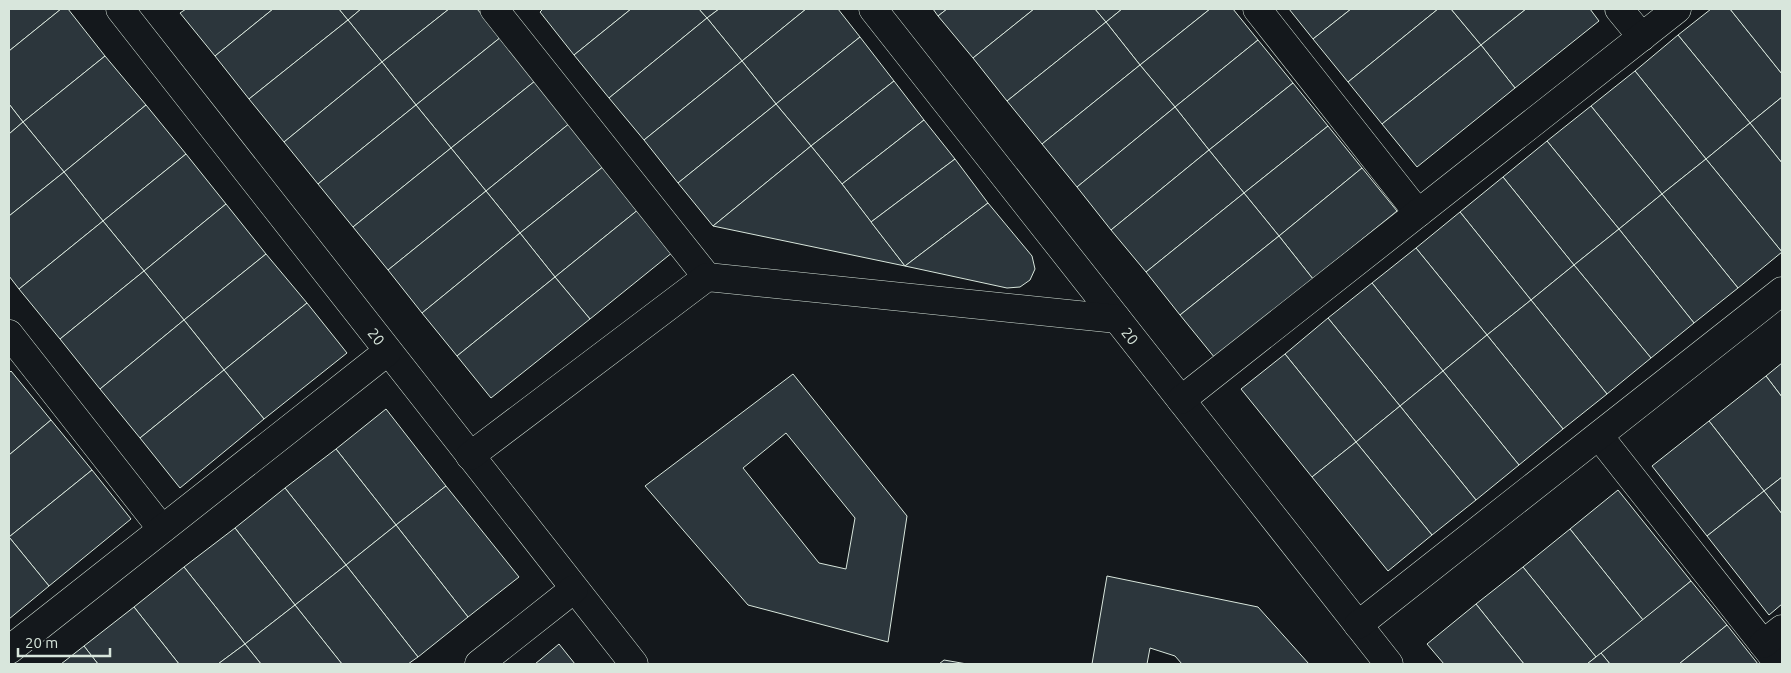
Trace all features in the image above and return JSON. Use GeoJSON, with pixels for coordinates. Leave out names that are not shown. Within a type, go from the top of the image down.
{"type":"FeatureCollection","features":[{"type":"Feature","properties":{"kind":"street","name":"20"},"geometry":{"type":"LineString","coordinates":[[120,9],[634,664]]}},
{"type":"Feature","properties":{"kind":"street"},"geometry":{"type":"LineString","coordinates":[[494,9],[707,276]]}},
{"type":"Feature","properties":{"kind":"street","name":"20"},"geometry":{"type":"LineString","coordinates":[[872,9],[1389,664]]}},
{"type":"Feature","properties":{"kind":"street"},"geometry":{"type":"LineString","coordinates":[[1258,9],[1418,213]]}},
{"type":"Feature","properties":{"kind":"street"},"geometry":{"type":"LineString","coordinates":[[1619,9],[1642,37]]}},
{"type":"Feature","properties":{"kind":"street"},"geometry":{"type":"LineString","coordinates":[[1181,400],[1678,9]]}},
{"type":"Feature","properties":{"kind":"street"},"geometry":{"type":"LineString","coordinates":[[470,456],[707,276],[1117,319]]}},
{"type":"Feature","properties":{"kind":"street"},"geometry":{"type":"LineString","coordinates":[[1358,625],[1782,292]]}},
{"type":"Feature","properties":{"kind":"street"},"geometry":{"type":"LineString","coordinates":[[9,334],[162,529]]}},
{"type":"Feature","properties":{"kind":"street"},"geometry":{"type":"LineString","coordinates":[[9,650],[388,352]]}},
{"type":"Feature","properties":{"kind":"street"},"geometry":{"type":"LineString","coordinates":[[1599,436],[1775,646]]}},
{"type":"Feature","properties":{"kind":"street"},"geometry":{"type":"LineString","coordinates":[[479,664],[574,589]]}},
{"type":"Feature","properties":{"kind":"building"},"geometry":{"type":"Polygon","coordinates":[[[9,9],[61,9],[9,51],[9,9]]]}},
{"type":"Feature","properties":{"kind":"building"},"geometry":{"type":"Polygon","coordinates":[[[61,9],[68,9],[105,56],[23,122],[9,104],[9,51],[61,9]]]}},
{"type":"Feature","properties":{"kind":"building"},"geometry":{"type":"Polygon","coordinates":[[[186,9],[273,9],[215,56],[180,13],[186,9]]]}},
{"type":"Feature","properties":{"kind":"building"},"geometry":{"type":"Polygon","coordinates":[[[273,9],[339,9],[348,20],[249,99],[215,56],[273,9]]]}},
{"type":"Feature","properties":{"kind":"building"},"geometry":{"type":"Polygon","coordinates":[[[339,9],[361,9],[348,20],[339,9]]]}},
{"type":"Feature","properties":{"kind":"building"},"geometry":{"type":"Polygon","coordinates":[[[361,9],[449,9],[382,62],[348,20],[361,9]]]}},
{"type":"Feature","properties":{"kind":"building"},"geometry":{"type":"Polygon","coordinates":[[[449,9],[477,9],[501,37],[416,105],[382,62],[449,9]]]}},
{"type":"Feature","properties":{"kind":"building"},"geometry":{"type":"Polygon","coordinates":[[[543,9],[631,9],[574,55],[540,12],[543,9]]]}},
{"type":"Feature","properties":{"kind":"building"},"geometry":{"type":"Polygon","coordinates":[[[631,9],[699,9],[707,18],[609,98],[574,55],[631,9]]]}},
{"type":"Feature","properties":{"kind":"building"},"geometry":{"type":"Polygon","coordinates":[[[699,9],[719,9],[707,18],[699,9]]]}},
{"type":"Feature","properties":{"kind":"building"},"geometry":{"type":"Polygon","coordinates":[[[719,9],[806,9],[742,61],[707,18],[719,9]]]}},
{"type":"Feature","properties":{"kind":"building"},"geometry":{"type":"Polygon","coordinates":[[[806,9],[838,9],[860,37],[776,104],[742,61],[806,9]]]}},
{"type":"Feature","properties":{"kind":"building"},"geometry":{"type":"Polygon","coordinates":[[[933,9],[947,9],[938,16],[933,9]]]}},
{"type":"Feature","properties":{"kind":"building"},"geometry":{"type":"Polygon","coordinates":[[[947,9],[1034,9],[973,58],[938,16],[947,9]]]}},
{"type":"Feature","properties":{"kind":"building"},"geometry":{"type":"Polygon","coordinates":[[[1034,9],[1095,9],[1106,22],[1007,101],[973,58],[1034,9]]]}},
{"type":"Feature","properties":{"kind":"building"},"geometry":{"type":"Polygon","coordinates":[[[1095,9],[1122,9],[1106,22],[1095,9]]]}},
{"type":"Feature","properties":{"kind":"building"},"geometry":{"type":"Polygon","coordinates":[[[1122,9],[1210,9],[1140,65],[1106,22],[1122,9]]]}},
{"type":"Feature","properties":{"kind":"building"},"geometry":{"type":"Polygon","coordinates":[[[1210,9],[1233,9],[1258,40],[1175,107],[1140,65],[1210,9]]]}},
{"type":"Feature","properties":{"kind":"building"},"geometry":{"type":"Polygon","coordinates":[[[1289,9],[1351,9],[1313,39],[1289,9]]]}},
{"type":"Feature","properties":{"kind":"building"},"geometry":{"type":"Polygon","coordinates":[[[1351,9],[1438,9],[1348,82],[1313,39],[1351,9]]]}},
{"type":"Feature","properties":{"kind":"building"},"geometry":{"type":"Polygon","coordinates":[[[1438,9],[1451,9],[1481,45],[1382,124],[1348,82],[1438,9]]]}},
{"type":"Feature","properties":{"kind":"building"},"geometry":{"type":"Polygon","coordinates":[[[1451,9],[1526,9],[1481,45],[1451,9]]]}},
{"type":"Feature","properties":{"kind":"building"},"geometry":{"type":"Polygon","coordinates":[[[1526,9],[1590,9],[1599,21],[1515,88],[1481,45],[1526,9]]]}},
{"type":"Feature","properties":{"kind":"building"},"geometry":{"type":"Polygon","coordinates":[[[1711,9],[1730,9],[1782,74],[1782,97],[1750,123],[1678,35],[1711,9]]]}},
{"type":"Feature","properties":{"kind":"building"},"geometry":{"type":"Polygon","coordinates":[[[1730,9],[1782,9],[1782,74],[1730,9]]]}},
{"type":"Feature","properties":{"kind":"building"},"geometry":{"type":"Polygon","coordinates":[[[707,18],[742,61],[644,140],[609,98],[707,18]]]}},
{"type":"Feature","properties":{"kind":"building"},"geometry":{"type":"Polygon","coordinates":[[[348,20],[382,62],[284,142],[249,99],[348,20]]]}},
{"type":"Feature","properties":{"kind":"building"},"geometry":{"type":"Polygon","coordinates":[[[1106,22],[1140,65],[1042,144],[1007,101],[1106,22]]]}},
{"type":"Feature","properties":{"kind":"building"},"geometry":{"type":"Polygon","coordinates":[[[1678,35],[1750,123],[1706,159],[1635,71],[1678,35]]]}},
{"type":"Feature","properties":{"kind":"building"},"geometry":{"type":"Polygon","coordinates":[[[501,37],[535,81],[451,148],[416,105],[501,37]]]}},
{"type":"Feature","properties":{"kind":"building"},"geometry":{"type":"Polygon","coordinates":[[[860,37],[894,81],[811,146],[776,104],[860,37]]]}},
{"type":"Feature","properties":{"kind":"building"},"geometry":{"type":"Polygon","coordinates":[[[1258,40],[1293,83],[1209,150],[1175,107],[1258,40]]]}},
{"type":"Feature","properties":{"kind":"building"},"geometry":{"type":"Polygon","coordinates":[[[1481,45],[1515,88],[1417,167],[1382,124],[1481,45]]]}},
{"type":"Feature","properties":{"kind":"building"},"geometry":{"type":"Polygon","coordinates":[[[105,56],[146,105],[64,172],[23,122],[105,56]]]}},
{"type":"Feature","properties":{"kind":"building"},"geometry":{"type":"Polygon","coordinates":[[[742,61],[776,104],[678,183],[644,140],[742,61]]]}},
{"type":"Feature","properties":{"kind":"building"},"geometry":{"type":"Polygon","coordinates":[[[382,62],[416,105],[318,184],[284,142],[382,62]]]}},
{"type":"Feature","properties":{"kind":"building"},"geometry":{"type":"Polygon","coordinates":[[[1140,65],[1175,107],[1077,187],[1042,144],[1140,65]]]}},
{"type":"Feature","properties":{"kind":"building"},"geometry":{"type":"Polygon","coordinates":[[[1635,71],[1706,159],[1662,194],[1591,106],[1635,71]]]}},
{"type":"Feature","properties":{"kind":"building"},"geometry":{"type":"Polygon","coordinates":[[[535,81],[570,123],[486,191],[451,148],[535,81]]]}},
{"type":"Feature","properties":{"kind":"building"},"geometry":{"type":"Polygon","coordinates":[[[894,81],[924,120],[842,184],[811,146],[894,81]]]}},
{"type":"Feature","properties":{"kind":"building"},"geometry":{"type":"Polygon","coordinates":[[[1293,83],[1328,126],[1244,193],[1209,150],[1293,83]]]}},
{"type":"Feature","properties":{"kind":"building"},"geometry":{"type":"Polygon","coordinates":[[[1782,97],[1782,163],[1750,123],[1782,97]]]}},
{"type":"Feature","properties":{"kind":"building"},"geometry":{"type":"Polygon","coordinates":[[[9,104],[23,122],[9,134],[9,104]]]}},
{"type":"Feature","properties":{"kind":"building"},"geometry":{"type":"Polygon","coordinates":[[[776,104],[811,146],[713,226],[678,183],[776,104]]]}},
{"type":"Feature","properties":{"kind":"building"},"geometry":{"type":"Polygon","coordinates":[[[146,105],[186,154],[103,221],[64,172],[146,105]]]}},
{"type":"Feature","properties":{"kind":"building"},"geometry":{"type":"Polygon","coordinates":[[[416,105],[451,148],[353,227],[318,184],[416,105]]]}},
{"type":"Feature","properties":{"kind":"building"},"geometry":{"type":"Polygon","coordinates":[[[1591,106],[1662,194],[1619,229],[1547,141],[1591,106]]]}},
{"type":"Feature","properties":{"kind":"building"},"geometry":{"type":"Polygon","coordinates":[[[1175,107],[1209,150],[1111,230],[1077,187],[1175,107]]]}},
{"type":"Feature","properties":{"kind":"building"},"geometry":{"type":"Polygon","coordinates":[[[924,120],[955,159],[871,222],[842,184],[924,120]]]}},
{"type":"Feature","properties":{"kind":"building"},"geometry":{"type":"Polygon","coordinates":[[[23,122],[64,172],[9,216],[9,134],[23,122]]]}},
{"type":"Feature","properties":{"kind":"building"},"geometry":{"type":"Polygon","coordinates":[[[570,123],[604,166],[520,233],[486,191],[570,123]]]}},
{"type":"Feature","properties":{"kind":"building"},"geometry":{"type":"Polygon","coordinates":[[[1750,123],[1782,163],[1782,252],[1706,159],[1750,123]]]}},
{"type":"Feature","properties":{"kind":"building"},"geometry":{"type":"Polygon","coordinates":[[[1328,126],[1362,168],[1279,236],[1244,193],[1328,126]]]}},
{"type":"Feature","properties":{"kind":"building"},"geometry":{"type":"Polygon","coordinates":[[[1547,141],[1619,229],[1574,265],[1503,177],[1547,141]]]}},
{"type":"Feature","properties":{"kind":"building"},"geometry":{"type":"Polygon","coordinates":[[[811,146],[842,184],[905,266],[713,226],[811,146]]]}},
{"type":"Feature","properties":{"kind":"building"},"geometry":{"type":"Polygon","coordinates":[[[451,148],[486,191],[388,270],[353,227],[451,148]]]}},
{"type":"Feature","properties":{"kind":"building"},"geometry":{"type":"Polygon","coordinates":[[[1209,150],[1244,193],[1146,272],[1111,230],[1209,150]]]}},
{"type":"Feature","properties":{"kind":"building"},"geometry":{"type":"Polygon","coordinates":[[[186,154],[226,204],[144,271],[103,221],[186,154]]]}},
{"type":"Feature","properties":{"kind":"building"},"geometry":{"type":"Polygon","coordinates":[[[955,159],[988,203],[905,266],[871,222],[955,159]]]}},
{"type":"Feature","properties":{"kind":"building"},"geometry":{"type":"Polygon","coordinates":[[[1706,159],[1782,252],[1738,288],[1662,194],[1706,159]]]}},
{"type":"Feature","properties":{"kind":"building"},"geometry":{"type":"Polygon","coordinates":[[[604,166],[639,209],[555,277],[520,233],[604,166]]]}},
{"type":"Feature","properties":{"kind":"building"},"geometry":{"type":"Polygon","coordinates":[[[1362,168],[1397,211],[1313,279],[1279,236],[1362,168]]]}},
{"type":"Feature","properties":{"kind":"building"},"geometry":{"type":"Polygon","coordinates":[[[64,172],[103,221],[19,289],[9,276],[9,216],[64,172]]]}},
{"type":"Feature","properties":{"kind":"building"},"geometry":{"type":"Polygon","coordinates":[[[1503,177],[1574,265],[1531,300],[1460,212],[1503,177]]]}},
{"type":"Feature","properties":{"kind":"building"},"geometry":{"type":"Polygon","coordinates":[[[486,191],[520,233],[422,313],[388,270],[486,191]]]}},
{"type":"Feature","properties":{"kind":"building"},"geometry":{"type":"Polygon","coordinates":[[[1244,193],[1279,236],[1180,315],[1146,272],[1244,193]]]}},
{"type":"Feature","properties":{"kind":"building"},"geometry":{"type":"Polygon","coordinates":[[[1662,194],[1738,288],[1694,323],[1619,229],[1662,194]]]}},
{"type":"Feature","properties":{"kind":"building"},"geometry":{"type":"Polygon","coordinates":[[[988,203],[1032,256],[1035,269],[1030,280],[1020,287],[1007,288],[905,266],[988,203]]]}},
{"type":"Feature","properties":{"kind":"building"},"geometry":{"type":"Polygon","coordinates":[[[226,204],[266,254],[184,320],[144,271],[226,204]]]}},
{"type":"Feature","properties":{"kind":"building"},"geometry":{"type":"Polygon","coordinates":[[[639,209],[673,252],[590,319],[555,277],[639,209]]]}},
{"type":"Feature","properties":{"kind":"building"},"geometry":{"type":"Polygon","coordinates":[[[1460,212],[1531,300],[1487,335],[1416,248],[1460,212]]]}},
{"type":"Feature","properties":{"kind":"building"},"geometry":{"type":"Polygon","coordinates":[[[103,221],[144,271],[60,339],[19,289],[103,221]]]}},
{"type":"Feature","properties":{"kind":"building"},"geometry":{"type":"Polygon","coordinates":[[[1619,229],[1694,323],[1651,358],[1574,265],[1619,229]]]}},
{"type":"Feature","properties":{"kind":"building"},"geometry":{"type":"Polygon","coordinates":[[[520,233],[555,277],[457,356],[422,313],[520,233]]]}},
{"type":"Feature","properties":{"kind":"building"},"geometry":{"type":"Polygon","coordinates":[[[1279,236],[1313,279],[1215,358],[1180,315],[1279,236]]]}},
{"type":"Feature","properties":{"kind":"building"},"geometry":{"type":"Polygon","coordinates":[[[1416,248],[1487,335],[1443,371],[1372,283],[1416,248]]]}},
{"type":"Feature","properties":{"kind":"building"},"geometry":{"type":"Polygon","coordinates":[[[266,254],[307,303],[224,370],[184,320],[266,254]]]}},
{"type":"Feature","properties":{"kind":"building"},"geometry":{"type":"Polygon","coordinates":[[[1574,265],[1651,358],[1607,394],[1531,300],[1574,265]]]}},
{"type":"Feature","properties":{"kind":"building"},"geometry":{"type":"Polygon","coordinates":[[[144,271],[184,320],[100,389],[60,339],[144,271]]]}},
{"type":"Feature","properties":{"kind":"building"},"geometry":{"type":"Polygon","coordinates":[[[555,277],[590,319],[491,398],[457,356],[555,277]]]}},
{"type":"Feature","properties":{"kind":"building"},"geometry":{"type":"Polygon","coordinates":[[[1372,283],[1443,371],[1400,406],[1328,318],[1372,283]]]}},
{"type":"Feature","properties":{"kind":"building"},"geometry":{"type":"Polygon","coordinates":[[[1531,300],[1607,394],[1563,429],[1487,335],[1531,300]]]}},
{"type":"Feature","properties":{"kind":"building"},"geometry":{"type":"Polygon","coordinates":[[[307,303],[347,353],[264,419],[224,370],[307,303]]]}},
{"type":"Feature","properties":{"kind":"building"},"geometry":{"type":"Polygon","coordinates":[[[1328,318],[1400,406],[1356,442],[1285,354],[1328,318]]]}},
{"type":"Feature","properties":{"kind":"building"},"geometry":{"type":"Polygon","coordinates":[[[184,320],[224,370],[140,438],[100,389],[184,320]]]}},
{"type":"Feature","properties":{"kind":"building"},"geometry":{"type":"Polygon","coordinates":[[[1487,335],[1563,429],[1519,465],[1443,371],[1487,335]]]}},
{"type":"Feature","properties":{"kind":"building"},"geometry":{"type":"Polygon","coordinates":[[[1285,354],[1356,442],[1312,477],[1241,389],[1285,354]]]}},
{"type":"Feature","properties":{"kind":"building"},"geometry":{"type":"Polygon","coordinates":[[[1782,363],[1782,397],[1766,376],[1782,363]]]}},
{"type":"Feature","properties":{"kind":"building"},"geometry":{"type":"Polygon","coordinates":[[[224,370],[264,419],[180,488],[140,438],[224,370]]]}},
{"type":"Feature","properties":{"kind":"building"},"geometry":{"type":"Polygon","coordinates":[[[11,371],[51,420],[9,455],[9,373],[11,371]]]}},
{"type":"Feature","properties":{"kind":"building"},"geometry":{"type":"Polygon","coordinates":[[[1443,371],[1519,465],[1476,500],[1400,406],[1443,371]]]}},
{"type":"Feature","properties":{"kind":"building"},"geometry":{"type":"Polygon","coordinates":[[[793,374],[907,516],[888,642],[748,605],[645,486],[793,374]],[[786,433],[743,468],[819,563],[846,569],[855,518],[786,433]]]}},
{"type":"Feature","properties":{"kind":"building"},"geometry":{"type":"Polygon","coordinates":[[[1766,376],[1782,397],[1782,477],[1764,491],[1709,421],[1766,376]]]}},
{"type":"Feature","properties":{"kind":"building"},"geometry":{"type":"Polygon","coordinates":[[[1400,406],[1476,500],[1432,535],[1356,442],[1400,406]]]}},
{"type":"Feature","properties":{"kind":"building"},"geometry":{"type":"Polygon","coordinates":[[[386,409],[446,486],[396,525],[336,449],[386,409]]]}},
{"type":"Feature","properties":{"kind":"building"},"geometry":{"type":"Polygon","coordinates":[[[51,420],[92,470],[9,537],[9,455],[51,420]]]}},
{"type":"Feature","properties":{"kind":"building"},"geometry":{"type":"Polygon","coordinates":[[[1709,421],[1764,491],[1707,536],[1652,466],[1709,421]]]}},
{"type":"Feature","properties":{"kind":"building"},"geometry":{"type":"Polygon","coordinates":[[[1356,442],[1432,535],[1388,571],[1312,477],[1356,442]]]}},
{"type":"Feature","properties":{"kind":"building"},"geometry":{"type":"Polygon","coordinates":[[[336,449],[396,525],[346,565],[285,488],[336,449]]]}},
{"type":"Feature","properties":{"kind":"building"},"geometry":{"type":"Polygon","coordinates":[[[92,470],[131,519],[49,586],[9,537],[92,470]]]}},
{"type":"Feature","properties":{"kind":"building"},"geometry":{"type":"Polygon","coordinates":[[[1782,477],[1782,514],[1764,491],[1782,477]]]}},
{"type":"Feature","properties":{"kind":"building"},"geometry":{"type":"Polygon","coordinates":[[[446,486],[519,577],[468,617],[396,525],[446,486]]]}},
{"type":"Feature","properties":{"kind":"building"},"geometry":{"type":"Polygon","coordinates":[[[285,488],[346,565],[295,605],[235,528],[285,488]]]}},
{"type":"Feature","properties":{"kind":"building"},"geometry":{"type":"Polygon","coordinates":[[[1618,490],[1691,581],[1643,620],[1570,529],[1618,490]]]}},
{"type":"Feature","properties":{"kind":"building"},"geometry":{"type":"Polygon","coordinates":[[[1764,491],[1782,514],[1782,604],[1769,615],[1707,536],[1764,491]]]}},
{"type":"Feature","properties":{"kind":"building"},"geometry":{"type":"Polygon","coordinates":[[[396,525],[468,617],[418,657],[346,565],[396,525]]]}},
{"type":"Feature","properties":{"kind":"building"},"geometry":{"type":"Polygon","coordinates":[[[235,528],[295,605],[245,644],[184,567],[235,528]]]}},
{"type":"Feature","properties":{"kind":"building"},"geometry":{"type":"Polygon","coordinates":[[[1570,529],[1643,620],[1596,657],[1523,567],[1570,529]]]}},
{"type":"Feature","properties":{"kind":"building"},"geometry":{"type":"Polygon","coordinates":[[[9,537],[49,586],[9,619],[9,537]]]}},
{"type":"Feature","properties":{"kind":"building"},"geometry":{"type":"Polygon","coordinates":[[[346,565],[418,657],[408,664],[342,664],[295,605],[346,565]]]}},
{"type":"Feature","properties":{"kind":"building"},"geometry":{"type":"Polygon","coordinates":[[[184,567],[245,644],[218,664],[179,664],[134,607],[184,567]]]}},
{"type":"Feature","properties":{"kind":"building"},"geometry":{"type":"Polygon","coordinates":[[[1523,567],[1596,657],[1587,664],[1524,664],[1476,604],[1523,567]]]}},
{"type":"Feature","properties":{"kind":"building"},"geometry":{"type":"Polygon","coordinates":[[[1107,576],[1258,607],[1309,664],[1182,664],[1175,656],[1150,648],[1147,664],[1092,664],[1107,576]]]}},
{"type":"Feature","properties":{"kind":"building"},"geometry":{"type":"Polygon","coordinates":[[[1691,581],[1727,625],[1679,664],[1610,664],[1601,653],[1691,581]]]}},
{"type":"Feature","properties":{"kind":"building"},"geometry":{"type":"Polygon","coordinates":[[[1476,604],[1524,664],[1444,664],[1427,644],[1476,604]]]}},
{"type":"Feature","properties":{"kind":"building"},"geometry":{"type":"Polygon","coordinates":[[[295,605],[342,664],[261,664],[245,644],[295,605]]]}},
{"type":"Feature","properties":{"kind":"building"},"geometry":{"type":"Polygon","coordinates":[[[134,607],[179,664],[98,664],[84,646],[134,607]]]}},
{"type":"Feature","properties":{"kind":"building"},"geometry":{"type":"Polygon","coordinates":[[[1727,625],[1758,664],[1679,664],[1727,625]]]}},
{"type":"Feature","properties":{"kind":"building"},"geometry":{"type":"Polygon","coordinates":[[[245,644],[261,664],[218,664],[245,644]]]}},
{"type":"Feature","properties":{"kind":"building"},"geometry":{"type":"Polygon","coordinates":[[[559,644],[575,664],[535,664],[559,644]]]}},
{"type":"Feature","properties":{"kind":"building"},"geometry":{"type":"Polygon","coordinates":[[[84,646],[98,664],[61,664],[84,646]]]}},
{"type":"Feature","properties":{"kind":"building"},"geometry":{"type":"Polygon","coordinates":[[[1601,653],[1610,664],[1587,664],[1596,657],[1601,653]]]}},
{"type":"Feature","properties":{"kind":"building"},"geometry":{"type":"Polygon","coordinates":[[[944,660],[967,664],[939,664],[944,660]]]}}]}
